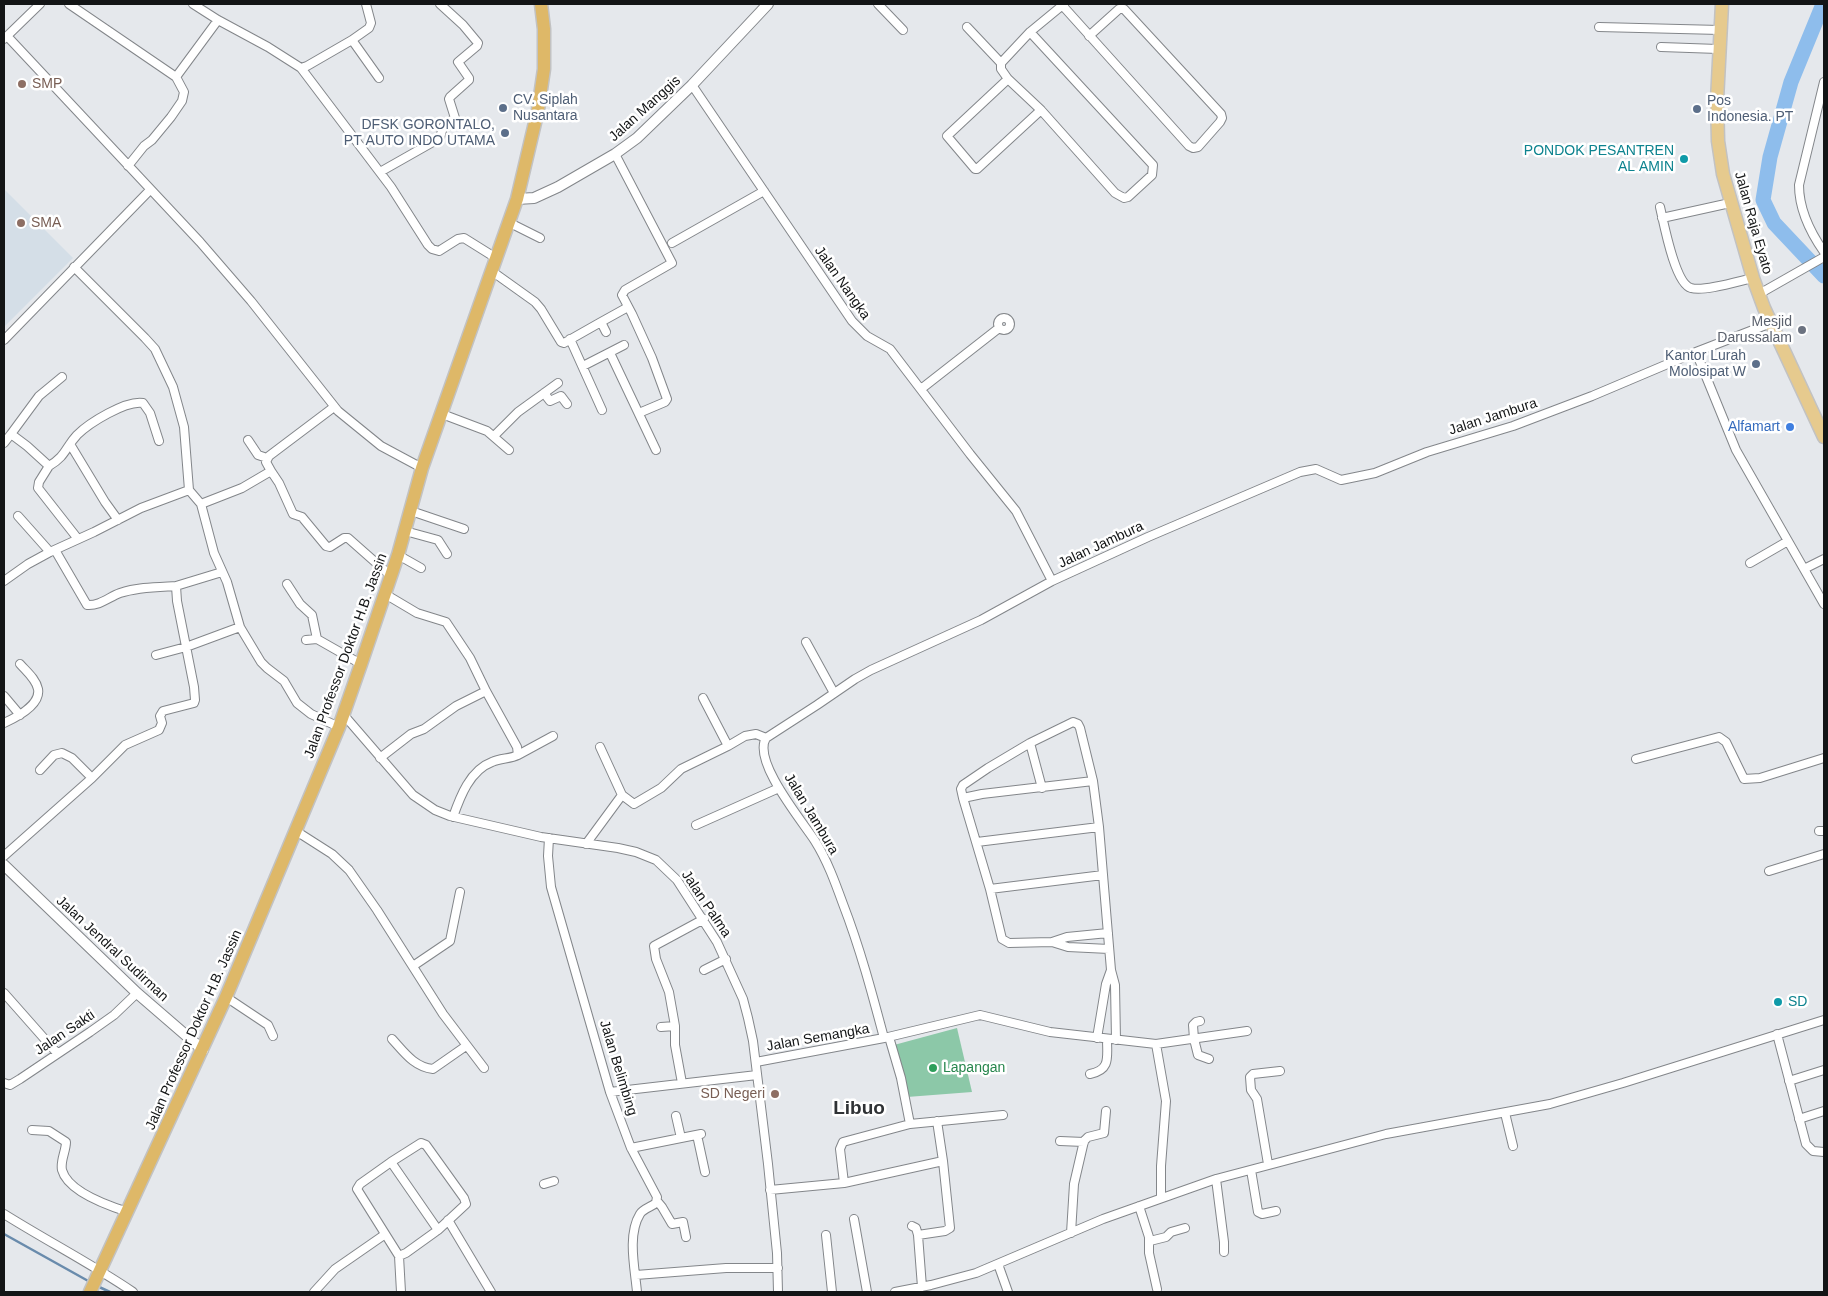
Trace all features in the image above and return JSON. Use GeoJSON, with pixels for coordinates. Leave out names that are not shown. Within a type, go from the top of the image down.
{"type":"FeatureCollection","features":[{"type":"Feature","properties":{"kind":"highway","name":"Jalan Professor Doktor H.B. Jassin"},"geometry":{"type":"LineString","coordinates":[[90,1292],[203,1050],[339,727],[398,555],[422,468],[493,272],[496,258],[517,199],[538,110],[544,69],[544,29],[541,4]]}},
{"type":"Feature","properties":{"kind":"main road","name":"Jalan Raja Eyato"},"geometry":{"type":"LineString","coordinates":[[1722,4],[1718,49],[1718,141],[1730,204],[1759,294],[1824,437]]}},
{"type":"Feature","properties":{"kind":"street"},"geometry":{"type":"LineString","coordinates":[[40,4],[6,38],[252,300],[334,407],[346,419],[381,446],[422,468]]}},
{"type":"Feature","properties":{"kind":"street"},"geometry":{"type":"LineString","coordinates":[[69,4],[176,77],[184,92],[182,101],[163,128],[144,146],[128,166]]}},
{"type":"Feature","properties":{"kind":"street"},"geometry":{"type":"LineString","coordinates":[[193,4],[301,68],[380,172],[423,239],[432,249],[439,251],[456,240],[464,238],[496,258]]}},
{"type":"Feature","properties":{"kind":"street"},"geometry":{"type":"LineString","coordinates":[[301,68],[352,40],[370,26],[366,4]]}},
{"type":"Feature","properties":{"kind":"street"},"geometry":{"type":"LineString","coordinates":[[380,172],[440,138],[443,127],[455,118],[449,100],[450,97],[469,80],[458,62],[478,46],[478,43],[463,25],[440,4]]}},
{"type":"Feature","properties":{"kind":"street","name":"Jalan Manggis"},"geometry":{"type":"LineString","coordinates":[[517,199],[534,198],[544,194],[615,154],[637,138],[692,85],[768,4]]}},
{"type":"Feature","properties":{"kind":"street"},"geometry":{"type":"LineString","coordinates":[[878,4],[903,30]]}},
{"type":"Feature","properties":{"kind":"street"},"geometry":{"type":"LineString","coordinates":[[1030,32],[1153,164],[1152,175],[1128,197],[1124,198],[1120,196],[1041,110],[1008,79],[1001,69],[1001,63],[1030,32],[1063,4],[1089,36],[1189,146],[1193,148],[1198,147],[1222,118],[1221,114],[1124,9],[1119,10],[1089,36]]}},
{"type":"Feature","properties":{"kind":"street"},"geometry":{"type":"LineString","coordinates":[[176,77],[218,20]]}},
{"type":"Feature","properties":{"kind":"street"},"geometry":{"type":"LineString","coordinates":[[967,27],[1001,63]]}},
{"type":"Feature","properties":{"kind":"street"},"geometry":{"type":"LineString","coordinates":[[1599,27],[1662,27],[1720,30]]}},
{"type":"Feature","properties":{"kind":"street"},"geometry":{"type":"LineString","coordinates":[[352,40],[379,78]]}},
{"type":"Feature","properties":{"kind":"street"},"geometry":{"type":"LineString","coordinates":[[1661,46],[1718,49]]}},
{"type":"Feature","properties":{"kind":"street"},"geometry":{"type":"LineString","coordinates":[[1008,79],[946,136],[974,169],[977,169],[1041,110]]}},
{"type":"Feature","properties":{"kind":"street"},"geometry":{"type":"LineString","coordinates":[[1824,82],[1799,185],[1799,201],[1806,219],[1824,252]]}},
{"type":"Feature","properties":{"kind":"street","name":"Jalan Nangka"},"geometry":{"type":"LineString","coordinates":[[692,85],[852,321],[867,336],[890,349],[1016,511],[1052,581]]}},
{"type":"Feature","properties":{"kind":"street"},"geometry":{"type":"LineString","coordinates":[[615,154],[672,263],[622,295],[652,358],[667,399],[665,402],[639,413]]}},
{"type":"Feature","properties":{"kind":"street"},"geometry":{"type":"LineString","coordinates":[[4,340],[150,190]]}},
{"type":"Feature","properties":{"kind":"street"},"geometry":{"type":"LineString","coordinates":[[672,243],[764,191]]}},
{"type":"Feature","properties":{"kind":"street"},"geometry":{"type":"LineString","coordinates":[[1662,218],[1730,204]]}},
{"type":"Feature","properties":{"kind":"street"},"geometry":{"type":"LineString","coordinates":[[1660,207],[1679,277],[1684,284],[1696,289],[1720,286],[1753,278]]}},
{"type":"Feature","properties":{"kind":"street"},"geometry":{"type":"LineString","coordinates":[[510,223],[540,238]]}},
{"type":"Feature","properties":{"kind":"street"},"geometry":{"type":"LineString","coordinates":[[1759,294],[1824,257]]}},
{"type":"Feature","properties":{"kind":"street"},"geometry":{"type":"LineString","coordinates":[[74,267],[145,338],[155,349],[162,361],[173,387],[184,427],[189,490],[201,504],[214,553],[231,595],[240,627],[261,662],[284,681],[297,703],[311,714],[339,727]]}},
{"type":"Feature","properties":{"kind":"street"},"geometry":{"type":"LineString","coordinates":[[493,272],[535,302],[561,342],[564,343],[628,307]]}},
{"type":"Feature","properties":{"kind":"street"},"geometry":{"type":"LineString","coordinates":[[601,322],[606,332]]}},
{"type":"Feature","properties":{"kind":"street","name":"Jalan Jambura"},"geometry":{"type":"LineString","coordinates":[[910,1124],[901,1078],[866,970],[830,871],[817,843],[779,788],[765,758],[763,745],[766,738],[855,679],[981,620],[1052,581],[1148,537],[1300,472],[1316,469],[1340,480],[1374,473],[1417,456],[1513,426],[1696,352],[1772,324]]}},
{"type":"Feature","properties":{"kind":"street"},"geometry":{"type":"LineString","coordinates":[[921,389],[999,328]]}},
{"type":"Feature","properties":{"kind":"street"},"geometry":{"type":"LineString","coordinates":[[570,339],[602,410]]}},
{"type":"Feature","properties":{"kind":"street"},"geometry":{"type":"LineString","coordinates":[[583,366],[624,345]]}},
{"type":"Feature","properties":{"kind":"street"},"geometry":{"type":"LineString","coordinates":[[1696,352],[1736,450],[1824,604]]}},
{"type":"Feature","properties":{"kind":"street"},"geometry":{"type":"LineString","coordinates":[[610,353],[656,450]]}},
{"type":"Feature","properties":{"kind":"street"},"geometry":{"type":"LineString","coordinates":[[4,443],[39,396],[62,377]]}},
{"type":"Feature","properties":{"kind":"street"},"geometry":{"type":"LineString","coordinates":[[494,436],[518,412],[558,383]]}},
{"type":"Feature","properties":{"kind":"street"},"geometry":{"type":"LineString","coordinates":[[544,393],[550,401],[561,396],[567,404]]}},
{"type":"Feature","properties":{"kind":"street"},"geometry":{"type":"LineString","coordinates":[[78,539],[38,488],[39,482],[48,466],[63,456],[70,444],[85,428],[128,404],[139,402],[145,405],[150,413],[159,440]]}},
{"type":"Feature","properties":{"kind":"street"},"geometry":{"type":"LineString","coordinates":[[334,407],[268,458],[266,462],[279,483],[293,514],[302,517],[326,546],[330,547],[344,538],[348,538],[391,576]]}},
{"type":"Feature","properties":{"kind":"street"},"geometry":{"type":"LineString","coordinates":[[442,414],[487,431],[509,450]]}},
{"type":"Feature","properties":{"kind":"street"},"geometry":{"type":"LineString","coordinates":[[11,434],[48,466]]}},
{"type":"Feature","properties":{"kind":"street"},"geometry":{"type":"LineString","coordinates":[[248,440],[258,455],[268,458]]}},
{"type":"Feature","properties":{"kind":"street"},"geometry":{"type":"LineString","coordinates":[[70,444],[118,520]]}},
{"type":"Feature","properties":{"kind":"street"},"geometry":{"type":"LineString","coordinates":[[201,504],[242,488],[271,472]]}},
{"type":"Feature","properties":{"kind":"street"},"geometry":{"type":"LineString","coordinates":[[4,581],[28,564],[52,551],[149,504],[189,490]]}},
{"type":"Feature","properties":{"kind":"street"},"geometry":{"type":"LineString","coordinates":[[411,511],[464,530]]}},
{"type":"Feature","properties":{"kind":"street"},"geometry":{"type":"LineString","coordinates":[[18,516],[52,551],[87,605],[94,605],[119,593],[146,588],[176,586],[222,572]]}},
{"type":"Feature","properties":{"kind":"street"},"geometry":{"type":"LineString","coordinates":[[405,531],[438,540],[447,554]]}},
{"type":"Feature","properties":{"kind":"street"},"geometry":{"type":"LineString","coordinates":[[1750,563],[1788,541]]}},
{"type":"Feature","properties":{"kind":"street"},"geometry":{"type":"LineString","coordinates":[[398,555],[422,568]]}},
{"type":"Feature","properties":{"kind":"street"},"geometry":{"type":"LineString","coordinates":[[1804,569],[1824,559]]}},
{"type":"Feature","properties":{"kind":"street"},"geometry":{"type":"LineString","coordinates":[[287,584],[300,604],[312,616],[317,639]]}},
{"type":"Feature","properties":{"kind":"street"},"geometry":{"type":"LineString","coordinates":[[4,856],[92,778],[125,745],[159,730],[162,722],[160,716],[163,711],[194,703],[194,687],[177,601],[176,586]]}},
{"type":"Feature","properties":{"kind":"street"},"geometry":{"type":"LineString","coordinates":[[385,594],[417,614],[446,622],[470,658],[517,747],[518,755]]}},
{"type":"Feature","properties":{"kind":"street"},"geometry":{"type":"LineString","coordinates":[[156,655],[240,627]]}},
{"type":"Feature","properties":{"kind":"street"},"geometry":{"type":"LineString","coordinates":[[306,640],[317,639],[361,664]]}},
{"type":"Feature","properties":{"kind":"street"},"geometry":{"type":"LineString","coordinates":[[806,642],[834,693]]}},
{"type":"Feature","properties":{"kind":"street"},"geometry":{"type":"LineString","coordinates":[[4,723],[20,715],[36,699],[38,690],[35,682],[20,664]]}},
{"type":"Feature","properties":{"kind":"street"},"geometry":{"type":"LineString","coordinates":[[380,758],[411,734],[424,729],[456,706],[486,690]]}},
{"type":"Feature","properties":{"kind":"street"},"geometry":{"type":"LineString","coordinates":[[4,696],[20,715]]}},
{"type":"Feature","properties":{"kind":"street"},"geometry":{"type":"LineString","coordinates":[[703,698],[728,746]]}},
{"type":"Feature","properties":{"kind":"street","name":"Jalan Palma"},"geometry":{"type":"LineString","coordinates":[[343,714],[413,795],[435,810],[453,817],[549,838],[618,848],[656,860],[677,880],[704,919],[726,958],[743,999],[756,1062],[778,1268],[778,1292]]}},
{"type":"Feature","properties":{"kind":"street"},"geometry":{"type":"LineString","coordinates":[[1090,1074],[1102,1071],[1107,1062],[1112,1040],[1115,985],[1111,970],[1099,827],[1093,781],[1080,728],[1075,722],[1069,722],[988,768],[963,785],[961,789],[990,889],[1002,939],[1009,942],[1052,942],[1068,947],[1109,948]]}},
{"type":"Feature","properties":{"kind":"street"},"geometry":{"type":"LineString","coordinates":[[600,747],[622,795],[632,803],[638,802],[661,788],[681,768],[749,734],[756,734],[766,738]]}},
{"type":"Feature","properties":{"kind":"street"},"geometry":{"type":"LineString","coordinates":[[453,817],[456,807],[476,771],[493,761],[512,758],[552,736]]}},
{"type":"Feature","properties":{"kind":"street"},"geometry":{"type":"LineString","coordinates":[[1636,759],[1719,737],[1726,742],[1744,779],[1760,778],[1824,758]]}},
{"type":"Feature","properties":{"kind":"street"},"geometry":{"type":"LineString","coordinates":[[1030,743],[1042,788]]}},
{"type":"Feature","properties":{"kind":"street"},"geometry":{"type":"LineString","coordinates":[[40,770],[54,755],[62,752],[72,758],[92,778]]}},
{"type":"Feature","properties":{"kind":"street"},"geometry":{"type":"LineString","coordinates":[[963,798],[982,794],[1093,781]]}},
{"type":"Feature","properties":{"kind":"street"},"geometry":{"type":"LineString","coordinates":[[696,825],[779,788]]}},
{"type":"Feature","properties":{"kind":"street"},"geometry":{"type":"LineString","coordinates":[[586,844],[622,795]]}},
{"type":"Feature","properties":{"kind":"street"},"geometry":{"type":"LineString","coordinates":[[977,842],[1099,827]]}},
{"type":"Feature","properties":{"kind":"street"},"geometry":{"type":"LineString","coordinates":[[296,831],[332,854],[349,870],[377,910],[443,1014],[484,1068]]}},
{"type":"Feature","properties":{"kind":"street","name":"Jalan Belimbing"},"geometry":{"type":"LineString","coordinates":[[549,838],[548,856],[551,887],[610,1092],[631,1148],[657,1201],[672,1224],[684,1222],[686,1237]]}},
{"type":"Feature","properties":{"kind":"street"},"geometry":{"type":"LineString","coordinates":[[1769,871],[1824,854]]}},
{"type":"Feature","properties":{"kind":"street","name":"Jalan Jendral Sudirman"},"geometry":{"type":"LineString","coordinates":[[4,865],[137,993],[203,1050]]}},
{"type":"Feature","properties":{"kind":"street"},"geometry":{"type":"LineString","coordinates":[[990,889],[1103,875]]}},
{"type":"Feature","properties":{"kind":"street"},"geometry":{"type":"LineString","coordinates":[[412,966],[450,940],[460,892]]}},
{"type":"Feature","properties":{"kind":"street"},"geometry":{"type":"LineString","coordinates":[[682,1083],[675,1045],[675,1026],[669,992],[656,959],[654,946],[704,919]]}},
{"type":"Feature","properties":{"kind":"street"},"geometry":{"type":"LineString","coordinates":[[1052,942],[1067,936],[1108,933]]}},
{"type":"Feature","properties":{"kind":"street"},"geometry":{"type":"LineString","coordinates":[[1093,934],[1094,947]]}},
{"type":"Feature","properties":{"kind":"street"},"geometry":{"type":"LineString","coordinates":[[704,970],[726,958]]}},
{"type":"Feature","properties":{"kind":"street"},"geometry":{"type":"LineString","coordinates":[[1097,1038],[1106,984],[1111,970]]}},
{"type":"Feature","properties":{"kind":"street"},"geometry":{"type":"LineString","coordinates":[[4,993],[58,1053]]}},
{"type":"Feature","properties":{"kind":"street","name":"Jalan Sakti"},"geometry":{"type":"LineString","coordinates":[[4,1083],[10,1085],[90,1032],[114,1015],[137,993]]}},
{"type":"Feature","properties":{"kind":"street"},"geometry":{"type":"LineString","coordinates":[[226,997],[268,1024],[273,1036]]}},
{"type":"Feature","properties":{"kind":"street","name":"Jalan Semangka"},"geometry":{"type":"LineString","coordinates":[[756,1062],[887,1038],[980,1015],[1050,1032],[1156,1044],[1246,1032]]}},
{"type":"Feature","properties":{"kind":"street"},"geometry":{"type":"LineString","coordinates":[[895,1292],[922,1287],[932,1289],[976,1273],[1139,1206],[1216,1179],[1386,1134],[1533,1108],[1623,1083],[1824,1020]]}},
{"type":"Feature","properties":{"kind":"street"},"geometry":{"type":"LineString","coordinates":[[1200,1021],[1193,1025],[1194,1039],[1198,1055],[1209,1060]]}},
{"type":"Feature","properties":{"kind":"street"},"geometry":{"type":"LineString","coordinates":[[661,1027],[675,1026]]}},
{"type":"Feature","properties":{"kind":"street"},"geometry":{"type":"LineString","coordinates":[[1777,1034],[1806,1144],[1816,1152],[1824,1152]]}},
{"type":"Feature","properties":{"kind":"street"},"geometry":{"type":"LineString","coordinates":[[392,1039],[414,1062],[433,1069],[466,1046]]}},
{"type":"Feature","properties":{"kind":"street"},"geometry":{"type":"LineString","coordinates":[[1156,1044],[1166,1101],[1161,1166],[1161,1198]]}},
{"type":"Feature","properties":{"kind":"street"},"geometry":{"type":"LineString","coordinates":[[1789,1081],[1824,1070]]}},
{"type":"Feature","properties":{"kind":"street"},"geometry":{"type":"LineString","coordinates":[[1268,1164],[1258,1099],[1251,1090],[1250,1077],[1253,1074],[1280,1071]]}},
{"type":"Feature","properties":{"kind":"street"},"geometry":{"type":"LineString","coordinates":[[610,1092],[757,1075]]}},
{"type":"Feature","properties":{"kind":"street"},"geometry":{"type":"LineString","coordinates":[[1799,1118],[1824,1110]]}},
{"type":"Feature","properties":{"kind":"street"},"geometry":{"type":"LineString","coordinates":[[1070,1233],[1074,1184],[1085,1138],[1104,1133],[1106,1111]]}},
{"type":"Feature","properties":{"kind":"street"},"geometry":{"type":"LineString","coordinates":[[1505,1113],[1513,1146]]}},
{"type":"Feature","properties":{"kind":"street"},"geometry":{"type":"LineString","coordinates":[[844,1183],[840,1150],[843,1142],[910,1124],[1003,1115]]}},
{"type":"Feature","properties":{"kind":"street"},"geometry":{"type":"LineString","coordinates":[[676,1116],[681,1138]]}},
{"type":"Feature","properties":{"kind":"street"},"geometry":{"type":"LineString","coordinates":[[918,1235],[944,1231],[950,1228],[937,1121]]}},
{"type":"Feature","properties":{"kind":"street"},"geometry":{"type":"LineString","coordinates":[[32,1130],[49,1131],[66,1142],[62,1170],[77,1188],[102,1203],[128,1212]]}},
{"type":"Feature","properties":{"kind":"street"},"geometry":{"type":"LineString","coordinates":[[631,1148],[699,1134],[705,1172]]}},
{"type":"Feature","properties":{"kind":"street"},"geometry":{"type":"LineString","coordinates":[[1060,1141],[1084,1142]]}},
{"type":"Feature","properties":{"kind":"street"},"geometry":{"type":"LineString","coordinates":[[399,1256],[438,1230],[466,1204],[464,1198],[426,1145],[421,1143],[360,1184],[357,1189],[384,1235],[399,1256],[401,1292]]}},
{"type":"Feature","properties":{"kind":"street"},"geometry":{"type":"LineString","coordinates":[[770,1190],[844,1183],[943,1161]]}},
{"type":"Feature","properties":{"kind":"street"},"geometry":{"type":"LineString","coordinates":[[391,1162],[438,1230]]}},
{"type":"Feature","properties":{"kind":"street"},"geometry":{"type":"LineString","coordinates":[[1251,1170],[1258,1212],[1262,1214],[1276,1211]]}},
{"type":"Feature","properties":{"kind":"street"},"geometry":{"type":"LineString","coordinates":[[1216,1179],[1224,1252]]}},
{"type":"Feature","properties":{"kind":"street"},"geometry":{"type":"LineString","coordinates":[[544,1184],[554,1181]]}},
{"type":"Feature","properties":{"kind":"street"},"geometry":{"type":"LineString","coordinates":[[637,1292],[632,1250],[639,1216],[657,1201]]}},
{"type":"Feature","properties":{"kind":"street"},"geometry":{"type":"LineString","coordinates":[[1139,1206],[1150,1241],[1149,1253],[1157,1289]]}},
{"type":"Feature","properties":{"kind":"street"},"geometry":{"type":"LineString","coordinates":[[4,1214],[133,1292]]}},
{"type":"Feature","properties":{"kind":"street"},"geometry":{"type":"LineString","coordinates":[[854,1219],[867,1292]]}},
{"type":"Feature","properties":{"kind":"street"},"geometry":{"type":"LineString","coordinates":[[448,1220],[491,1292]]}},
{"type":"Feature","properties":{"kind":"street"},"geometry":{"type":"LineString","coordinates":[[912,1226],[916,1228],[918,1235],[922,1287]]}},
{"type":"Feature","properties":{"kind":"street"},"geometry":{"type":"LineString","coordinates":[[1150,1241],[1184,1228]]}},
{"type":"Feature","properties":{"kind":"street"},"geometry":{"type":"LineString","coordinates":[[314,1292],[335,1269],[384,1235]]}},
{"type":"Feature","properties":{"kind":"street"},"geometry":{"type":"LineString","coordinates":[[826,1235],[832,1292]]}},
{"type":"Feature","properties":{"kind":"street"},"geometry":{"type":"LineString","coordinates":[[998,1264],[1008,1292]]}},
{"type":"Feature","properties":{"kind":"street"},"geometry":{"type":"LineString","coordinates":[[636,1275],[726,1268],[778,1268]]}},
{"type":"Feature","properties":{"kind":"shaded area","name":"SMA"},"geometry":{"type":"Polygon","coordinates":[[[4,189],[73,258],[4,327],[4,189]]]}},
{"type":"Feature","properties":{"kind":"green space","name":"Lapangan"},"geometry":{"type":"Polygon","coordinates":[[[957,1028],[972,1092],[907,1097],[894,1045],[957,1028]]]}},
{"type":"Feature","properties":{"kind":"waterway"},"geometry":{"type":"LineString","coordinates":[[1823,4],[1791,82],[1770,157],[1763,200],[1774,223],[1824,276]]}},
{"type":"Feature","properties":{"kind":"waterway"},"geometry":{"type":"LineString","coordinates":[[4,1234],[90,1282]]}},
{"type":"Feature","properties":{"kind":"waterway"},"geometry":{"type":"LineString","coordinates":[[97,1286],[110,1292]]}},
{"type":"Feature","properties":{"kind":"place","name":"SMP"},"geometry":{"type":"Point","coordinates":[22,84]}},
{"type":"Feature","properties":{"kind":"place","name":"CV. Siplah Nusantara"},"geometry":{"type":"Point","coordinates":[503,108]}},
{"type":"Feature","properties":{"kind":"place","name":"Pos Indonesia. PT"},"geometry":{"type":"Point","coordinates":[1697,109]}},
{"type":"Feature","properties":{"kind":"place","name":"DFSK GORONTALO, PT AUTO INDO UTAMA"},"geometry":{"type":"Point","coordinates":[505,133]}},
{"type":"Feature","properties":{"kind":"place","name":"PONDOK PESANTREN AL AMIN"},"geometry":{"type":"Point","coordinates":[1684,159]}},
{"type":"Feature","properties":{"kind":"place","name":"SMA"},"geometry":{"type":"Point","coordinates":[21,223]}},
{"type":"Feature","properties":{"kind":"place","name":"Mesjid Darussalam"},"geometry":{"type":"Point","coordinates":[1802,330]}},
{"type":"Feature","properties":{"kind":"place","name":"Kantor Lurah Molosipat W"},"geometry":{"type":"Point","coordinates":[1756,364]}},
{"type":"Feature","properties":{"kind":"place","name":"Alfamart"},"geometry":{"type":"Point","coordinates":[1790,427]}},
{"type":"Feature","properties":{"kind":"place","name":"SD"},"geometry":{"type":"Point","coordinates":[1778,1002]}},
{"type":"Feature","properties":{"kind":"place","name":"Lapangan"},"geometry":{"type":"Point","coordinates":[933,1068]}},
{"type":"Feature","properties":{"kind":"place","name":"SD Negeri"},"geometry":{"type":"Point","coordinates":[775,1094]}},
{"type":"Feature","properties":{"kind":"district","name":"Libuo"},"geometry":{"type":"Point","coordinates":[859,1109]}}]}
